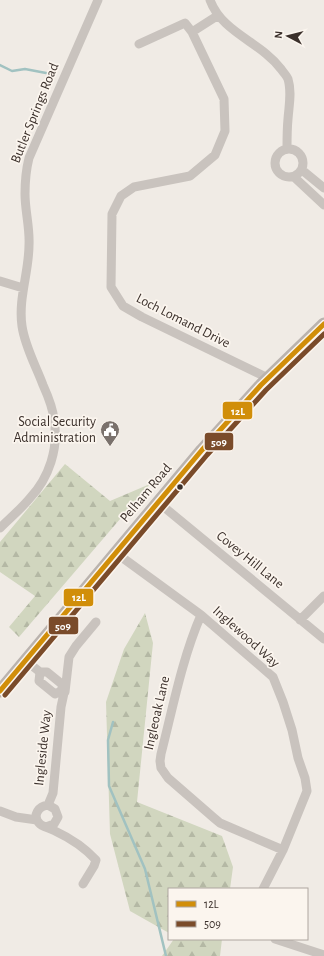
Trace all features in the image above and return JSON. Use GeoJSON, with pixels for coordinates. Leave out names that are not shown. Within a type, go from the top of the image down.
{"type":"FeatureCollection","features":[{"type":"Feature","properties":{"kind":"main road","name":"Pelham Road"},"geometry":{"type":"LineString","coordinates":[[0,691],[202,450],[268,378],[324,324]]}},
{"type":"Feature","properties":{"kind":"street","name":"Butler Springs Road"},"geometry":{"type":"LineString","coordinates":[[0,528],[30,498],[40,485],[53,456],[55,434],[54,418],[49,402],[24,338],[21,312],[29,246],[29,229],[25,195],[26,174],[29,158],[98,0]]}},
{"type":"Feature","properties":{"kind":"street"},"geometry":{"type":"LineString","coordinates":[[210,0],[217,16],[235,32],[261,49],[278,65],[288,78],[290,97],[287,120],[287,149]]}},
{"type":"Feature","properties":{"kind":"street"},"geometry":{"type":"LineString","coordinates":[[138,44],[185,22],[192,32],[217,16]]}},
{"type":"Feature","properties":{"kind":"street","name":"Loch Lomand Drive"},"geometry":{"type":"LineString","coordinates":[[192,32],[224,99],[225,131],[215,155],[190,176],[134,187],[121,196],[112,214],[111,287],[123,306],[142,318],[268,378]]}},
{"type":"Feature","properties":{"kind":"street"},"geometry":{"type":"LineString","coordinates":[[287,149],[295,150],[300,154],[303,161],[302,170],[294,177],[286,178],[281,176],[277,172],[275,166],[277,155],[281,151],[287,149]]}},
{"type":"Feature","properties":{"kind":"street"},"geometry":{"type":"LineString","coordinates":[[302,170],[324,188]]}},
{"type":"Feature","properties":{"kind":"street"},"geometry":{"type":"LineString","coordinates":[[294,177],[324,205]]}},
{"type":"Feature","properties":{"kind":"street"},"geometry":{"type":"LineString","coordinates":[[0,282],[23,288]]}},
{"type":"Feature","properties":{"kind":"street","name":"Covey Hill Lane"},"geometry":{"type":"LineString","coordinates":[[159,503],[324,639]]}},
{"type":"Feature","properties":{"kind":"street","name":"Inglewood Way"},"geometry":{"type":"LineString","coordinates":[[116,553],[201,615],[273,677],[292,730],[307,791],[283,850],[264,888]]}},
{"type":"Feature","properties":{"kind":"street"},"geometry":{"type":"LineString","coordinates":[[300,620],[324,596]]}},
{"type":"Feature","properties":{"kind":"street","name":"Ingleoak Lane"},"geometry":{"type":"LineString","coordinates":[[201,615],[183,665],[161,754],[161,768],[168,778],[220,823],[283,850]]}},
{"type":"Feature","properties":{"kind":"street","name":"Ingleside Way"},"geometry":{"type":"LineString","coordinates":[[48,805],[53,793],[61,707],[69,657],[96,622]]}},
{"type":"Feature","properties":{"kind":"street"},"geometry":{"type":"LineString","coordinates":[[26,661],[40,672],[47,672],[52,675],[44,685],[39,681],[40,672]]}},
{"type":"Feature","properties":{"kind":"street","name":"Ingleside Way"},"geometry":{"type":"LineString","coordinates":[[52,675],[63,685],[63,692]]}},
{"type":"Feature","properties":{"kind":"street","name":"Ingleside Way"},"geometry":{"type":"LineString","coordinates":[[44,685],[55,694],[63,692]]}},
{"type":"Feature","properties":{"kind":"street","name":"Ingleside Way"},"geometry":{"type":"LineString","coordinates":[[37,820],[37,811],[43,806],[48,805],[55,808],[58,816],[54,824],[46,827]]}},
{"type":"Feature","properties":{"kind":"street"},"geometry":{"type":"LineString","coordinates":[[0,811],[16,817],[37,820],[42,826],[56,831],[84,848],[96,860],[83,884]]}},
{"type":"Feature","properties":{"kind":"street"},"geometry":{"type":"LineString","coordinates":[[277,940],[324,955]]}},
{"type":"Feature","properties":{"kind":"green space"},"geometry":{"type":"Polygon","coordinates":[[[65,464],[110,501],[150,484],[19,637],[9,627],[35,596],[0,572],[0,542],[65,464]]]}},
{"type":"Feature","properties":{"kind":"green space"},"geometry":{"type":"Polygon","coordinates":[[[145,613],[153,643],[137,802],[222,836],[233,867],[230,888],[168,888],[168,932],[130,911],[110,834],[106,702],[124,649],[145,613]]]}},
{"type":"Feature","properties":{"kind":"green space"},"geometry":{"type":"Polygon","coordinates":[[[173,940],[222,940],[220,956],[162,956],[173,940]]]}},
{"type":"Feature","properties":{"kind":"waterway"},"geometry":{"type":"LineString","coordinates":[[0,65],[12,71],[25,69],[46,73]]}},
{"type":"Feature","properties":{"kind":"waterway"},"geometry":{"type":"LineString","coordinates":[[113,722],[108,740],[109,786],[145,869],[166,956]]}},
{"type":"Feature","properties":{"kind":"transit line","name":"12L"},"geometry":{"type":"LineString","coordinates":[[0,691],[202,450],[261,385],[324,324]]}},
{"type":"Feature","properties":{"kind":"transit line","name":"509"},"geometry":{"type":"LineString","coordinates":[[5,695],[207,455],[266,390],[324,334]]}},
{"type":"Feature","properties":{"kind":"place","name":"Social Security Administration"},"geometry":{"type":"Point","coordinates":[110,447]}}]}
